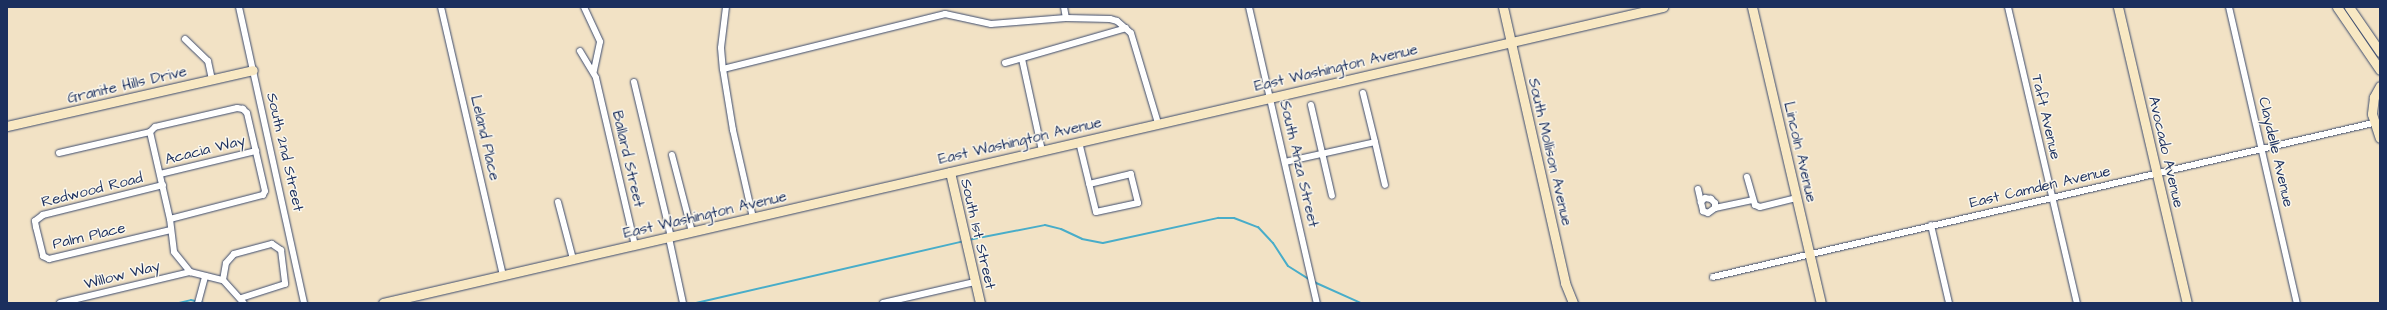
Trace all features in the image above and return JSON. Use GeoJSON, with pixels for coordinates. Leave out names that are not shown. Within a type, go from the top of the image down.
{"type":"FeatureCollection","features":[{"type":"Feature","properties":{"kind":"main road","name":"South Mollison Avenue"},"geometry":{"type":"LineString","coordinates":[[1503,7],[1565,283],[1573,303]]}},
{"type":"Feature","properties":{"kind":"main road","name":"East Washington Avenue"},"geometry":{"type":"LineString","coordinates":[[384,303],[1663,7]]}},
{"type":"Feature","properties":{"kind":"main road","name":"Lincoln Avenue"},"geometry":{"type":"LineString","coordinates":[[1752,7],[1821,303]]}},
{"type":"Feature","properties":{"kind":"main road","name":"Avocado Avenue"},"geometry":{"type":"LineString","coordinates":[[2118,7],[2187,303]]}},
{"type":"Feature","properties":{"kind":"main road"},"geometry":{"type":"LineString","coordinates":[[2337,7],[2380,70]]}},
{"type":"Feature","properties":{"kind":"main road"},"geometry":{"type":"LineString","coordinates":[[2349,7],[2380,52]]}},
{"type":"Feature","properties":{"kind":"main road","name":"Granite Hills Drive"},"geometry":{"type":"LineString","coordinates":[[7,126],[253,70]]}},
{"type":"Feature","properties":{"kind":"main road"},"geometry":{"type":"LineString","coordinates":[[2380,86],[2372,106],[2373,123],[2380,138]]}},
{"type":"Feature","properties":{"kind":"main road","name":"South 1st Street"},"geometry":{"type":"LineString","coordinates":[[950,172],[980,303]]}},
{"type":"Feature","properties":{"kind":"street","name":"South 2nd Street"},"geometry":{"type":"LineString","coordinates":[[239,7],[304,303]]}},
{"type":"Feature","properties":{"kind":"street","name":"Leland Place"},"geometry":{"type":"LineString","coordinates":[[441,7],[503,275]]}},
{"type":"Feature","properties":{"kind":"street"},"geometry":{"type":"LineString","coordinates":[[584,7],[600,42],[595,74]]}},
{"type":"Feature","properties":{"kind":"street"},"geometry":{"type":"LineString","coordinates":[[726,7],[722,48],[722,69],[733,130],[753,218]]}},
{"type":"Feature","properties":{"kind":"street"},"geometry":{"type":"LineString","coordinates":[[1064,7],[1066,18]]}},
{"type":"Feature","properties":{"kind":"street","name":"South Anza Street"},"geometry":{"type":"LineString","coordinates":[[1249,7],[1318,303]]}},
{"type":"Feature","properties":{"kind":"street","name":"Taft Avenue"},"geometry":{"type":"LineString","coordinates":[[2008,7],[2077,303]]}},
{"type":"Feature","properties":{"kind":"street","name":"Claydelle Avenue"},"geometry":{"type":"LineString","coordinates":[[2229,7],[2297,303]]}},
{"type":"Feature","properties":{"kind":"street"},"geometry":{"type":"LineString","coordinates":[[722,69],[945,14],[991,24],[1066,18],[1117,21],[1131,33],[1140,56],[1158,123]]}},
{"type":"Feature","properties":{"kind":"street"},"geometry":{"type":"LineString","coordinates":[[1005,63],[1126,28]]}},
{"type":"Feature","properties":{"kind":"street"},"geometry":{"type":"LineString","coordinates":[[185,39],[208,61],[212,80]]}},
{"type":"Feature","properties":{"kind":"street"},"geometry":{"type":"LineString","coordinates":[[580,51],[595,74]]}},
{"type":"Feature","properties":{"kind":"street"},"geometry":{"type":"LineString","coordinates":[[1022,59],[1042,151]]}},
{"type":"Feature","properties":{"kind":"street","name":"Ballard Street"},"geometry":{"type":"LineString","coordinates":[[595,74],[635,245]]}},
{"type":"Feature","properties":{"kind":"street"},"geometry":{"type":"LineString","coordinates":[[634,82],[684,303]]}},
{"type":"Feature","properties":{"kind":"street"},"geometry":{"type":"LineString","coordinates":[[1363,93],[1385,185]]}},
{"type":"Feature","properties":{"kind":"street"},"geometry":{"type":"LineString","coordinates":[[1311,105],[1332,196]]}},
{"type":"Feature","properties":{"kind":"street"},"geometry":{"type":"LineString","coordinates":[[59,153],[150,132],[156,127],[238,108],[247,113],[265,191],[263,195],[258,198],[170,219]]}},
{"type":"Feature","properties":{"kind":"street","name":"East Camden Avenue"},"geometry":{"type":"LineString","coordinates":[[1713,277],[2373,123]]}},
{"type":"Feature","properties":{"kind":"street"},"geometry":{"type":"LineString","coordinates":[[150,132],[170,219],[174,252],[190,272],[223,280],[242,300],[285,284],[281,250],[272,244],[234,254],[226,263],[223,280]]}},
{"type":"Feature","properties":{"kind":"street"},"geometry":{"type":"LineString","coordinates":[[1079,142],[1089,184],[1096,212],[1138,203],[1131,174],[1089,184]]}},
{"type":"Feature","properties":{"kind":"street"},"geometry":{"type":"LineString","coordinates":[[1285,162],[1374,142]]}},
{"type":"Feature","properties":{"kind":"street","name":"Acacia Way"},"geometry":{"type":"LineString","coordinates":[[160,174],[256,151]]}},
{"type":"Feature","properties":{"kind":"street"},"geometry":{"type":"LineString","coordinates":[[672,155],[692,232]]}},
{"type":"Feature","properties":{"kind":"street"},"geometry":{"type":"LineString","coordinates":[[1747,177],[1752,200],[1760,207],[1796,198]]}},
{"type":"Feature","properties":{"kind":"street","name":"Redwood Road"},"geometry":{"type":"LineString","coordinates":[[36,227],[36,221],[43,215],[163,186]]}},
{"type":"Feature","properties":{"kind":"street"},"geometry":{"type":"LineString","coordinates":[[1698,189],[1701,208],[1705,212],[1711,212],[1715,208],[1752,200]]}},
{"type":"Feature","properties":{"kind":"street"},"geometry":{"type":"LineString","coordinates":[[1701,202],[1705,198],[1711,199],[1715,203],[1715,208]]}},
{"type":"Feature","properties":{"kind":"street"},"geometry":{"type":"LineString","coordinates":[[558,202],[573,259]]}},
{"type":"Feature","properties":{"kind":"street"},"geometry":{"type":"LineString","coordinates":[[1931,225],[1949,303]]}},
{"type":"Feature","properties":{"kind":"street","name":"Palm Place"},"geometry":{"type":"LineString","coordinates":[[36,227],[43,256],[49,259],[171,230]]}},
{"type":"Feature","properties":{"kind":"street","name":"Willow Way"},"geometry":{"type":"LineString","coordinates":[[60,303],[190,272]]}},
{"type":"Feature","properties":{"kind":"street"},"geometry":{"type":"LineString","coordinates":[[199,300],[205,276]]}},
{"type":"Feature","properties":{"kind":"street"},"geometry":{"type":"LineString","coordinates":[[883,303],[900,301],[975,282]]}},
{"type":"Feature","properties":{"kind":"waterway"},"geometry":{"type":"LineString","coordinates":[[968,240],[1045,225],[1061,229],[1082,239],[1103,243],[1218,218],[1234,218],[1258,227],[1273,243],[1288,266],[1310,280]]}},
{"type":"Feature","properties":{"kind":"waterway"},"geometry":{"type":"LineString","coordinates":[[696,303],[964,241]]}},
{"type":"Feature","properties":{"kind":"waterway"},"geometry":{"type":"LineString","coordinates":[[1314,282],[1361,303]]}},
{"type":"Feature","properties":{"kind":"waterway"},"geometry":{"type":"LineString","coordinates":[[179,303],[191,300],[204,303]]}}]}
